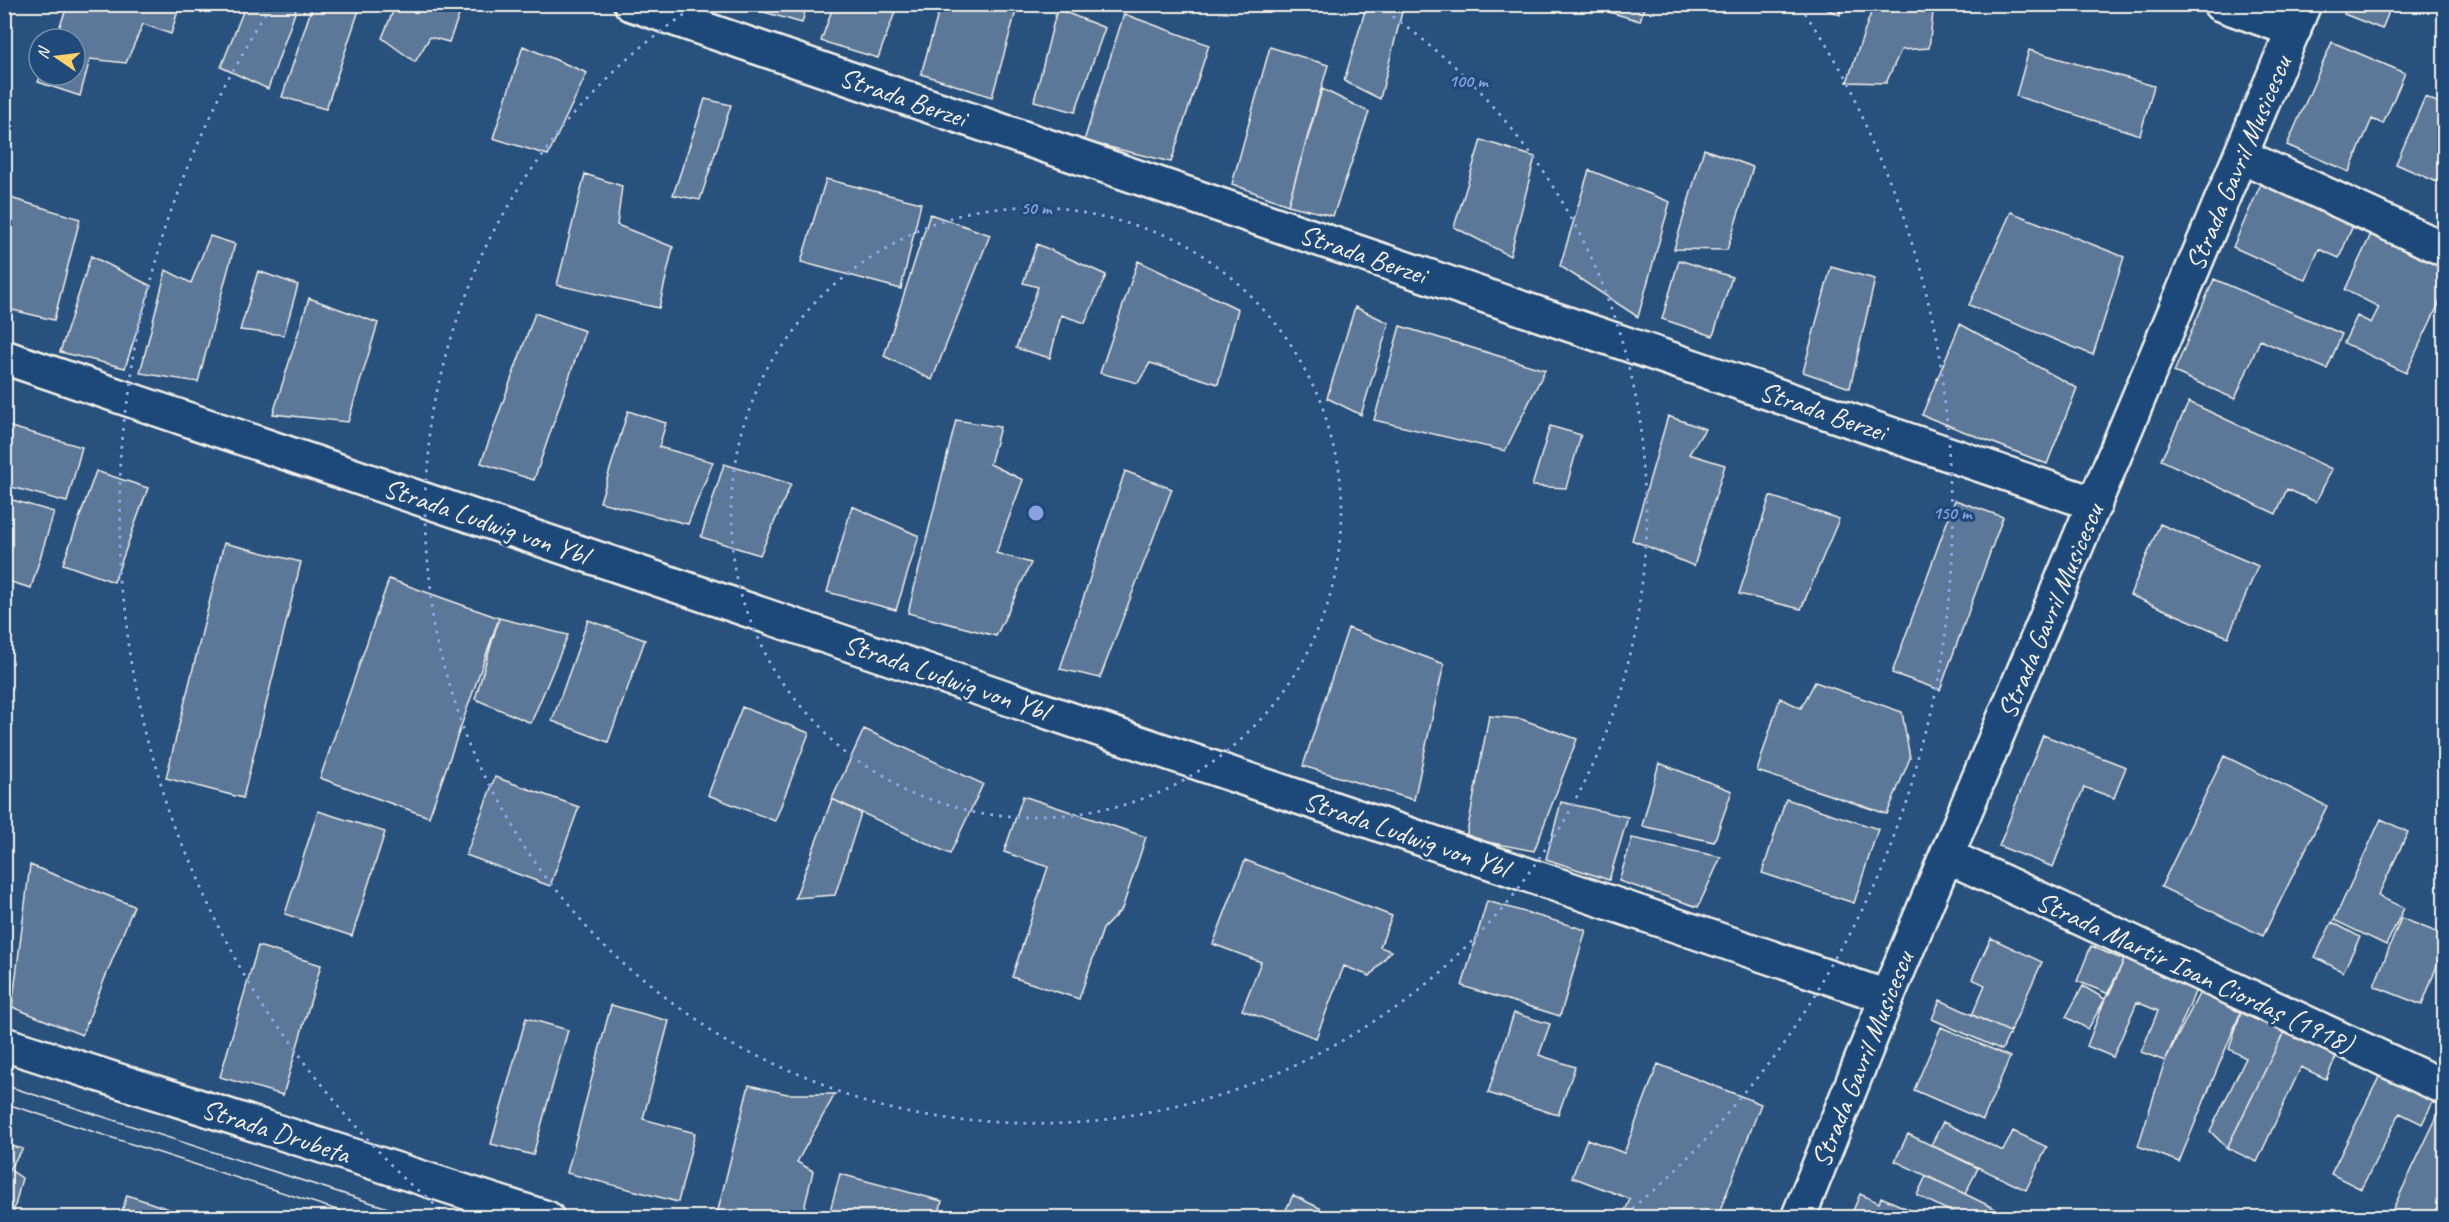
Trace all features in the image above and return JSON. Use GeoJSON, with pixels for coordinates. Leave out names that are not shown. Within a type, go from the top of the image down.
{"type":"FeatureCollection","features":[{"type":"Feature","properties":{"kind":"street","name":"Strada Berzei"},"geometry":{"type":"LineString","coordinates":[[631,4],[2096,504]]}},
{"type":"Feature","properties":{"kind":"street"},"geometry":{"type":"LineString","coordinates":[[2220,4],[2299,17]]}},
{"type":"Feature","properties":{"kind":"street","name":"Strada Gavril Musicescu"},"geometry":{"type":"LineString","coordinates":[[1797,1218],[1887,997],[2299,17]]}},
{"type":"Feature","properties":{"kind":"street"},"geometry":{"type":"LineString","coordinates":[[2242,156],[2445,249]]}},
{"type":"Feature","properties":{"kind":"street","name":"Strada Ludwig von Ybl"},"geometry":{"type":"LineString","coordinates":[[4,357],[1887,997]]}},
{"type":"Feature","properties":{"kind":"street","name":"Strada Martir Ioan Ciordaș (1918)"},"geometry":{"type":"LineString","coordinates":[[1947,856],[2445,1087]]}},
{"type":"Feature","properties":{"kind":"street","name":"Strada Drubeta"},"geometry":{"type":"LineString","coordinates":[[4,1044],[547,1218]]}},
{"type":"Feature","properties":{"kind":"building"},"geometry":{"type":"Polygon","coordinates":[[[68,4],[180,4],[171,34],[143,24],[126,63],[90,59],[87,70],[87,27],[59,27],[68,4]]]}},
{"type":"Feature","properties":{"kind":"building"},"geometry":{"type":"Polygon","coordinates":[[[246,4],[298,4],[268,89],[221,67],[246,4]]]}},
{"type":"Feature","properties":{"kind":"building"},"geometry":{"type":"Polygon","coordinates":[[[313,4],[361,4],[326,109],[282,97],[313,4]]]}},
{"type":"Feature","properties":{"kind":"building"},"geometry":{"type":"Polygon","coordinates":[[[396,4],[444,4],[461,10],[449,42],[430,37],[415,62],[382,38],[396,4]]]}},
{"type":"Feature","properties":{"kind":"building"},"geometry":{"type":"Polygon","coordinates":[[[736,4],[807,4],[802,23],[736,4]]]}},
{"type":"Feature","properties":{"kind":"building"},"geometry":{"type":"Polygon","coordinates":[[[834,4],[898,4],[878,58],[821,41],[834,4]]]}},
{"type":"Feature","properties":{"kind":"building"},"geometry":{"type":"Polygon","coordinates":[[[941,4],[1018,4],[992,97],[921,74],[941,4]]]}},
{"type":"Feature","properties":{"kind":"building"},"geometry":{"type":"Polygon","coordinates":[[[1367,4],[1382,4],[1402,12],[1380,99],[1344,81],[1367,4]]]}},
{"type":"Feature","properties":{"kind":"building"},"geometry":{"type":"Polygon","coordinates":[[[1593,4],[1645,4],[1640,21],[1592,7],[1593,4]]]}},
{"type":"Feature","properties":{"kind":"building"},"geometry":{"type":"Polygon","coordinates":[[[1815,4],[1841,4],[1840,15],[1815,4]]]}},
{"type":"Feature","properties":{"kind":"building"},"geometry":{"type":"Polygon","coordinates":[[[1874,4],[1934,4],[1929,48],[1901,50],[1886,83],[1847,82],[1874,4]]]}},
{"type":"Feature","properties":{"kind":"building"},"geometry":{"type":"Polygon","coordinates":[[[2348,4],[2392,4],[2382,29],[2344,14],[2348,4]]]}},
{"type":"Feature","properties":{"kind":"building"},"geometry":{"type":"Polygon","coordinates":[[[1057,9],[1105,28],[1075,112],[1034,101],[1057,9]]]}},
{"type":"Feature","properties":{"kind":"building"},"geometry":{"type":"Polygon","coordinates":[[[1124,14],[1209,45],[1171,162],[1084,141],[1124,14]]]}},
{"type":"Feature","properties":{"kind":"building"},"geometry":{"type":"Polygon","coordinates":[[[2332,42],[2405,73],[2383,124],[2372,119],[2349,172],[2287,145],[2332,42]]]}},
{"type":"Feature","properties":{"kind":"building"},"geometry":{"type":"Polygon","coordinates":[[[523,46],[587,73],[548,155],[493,138],[523,46]]]}},
{"type":"Feature","properties":{"kind":"building"},"geometry":{"type":"Polygon","coordinates":[[[1270,47],[1328,65],[1288,205],[1232,184],[1270,47]]]}},
{"type":"Feature","properties":{"kind":"building"},"geometry":{"type":"Polygon","coordinates":[[[2029,50],[2154,86],[2140,135],[2016,96],[2029,50]]]}},
{"type":"Feature","properties":{"kind":"building"},"geometry":{"type":"Polygon","coordinates":[[[53,87],[82,87],[80,96],[53,87]]]}},
{"type":"Feature","properties":{"kind":"building"},"geometry":{"type":"Polygon","coordinates":[[[1322,89],[1369,112],[1333,216],[1288,205],[1322,89]]]}},
{"type":"Feature","properties":{"kind":"building"},"geometry":{"type":"Polygon","coordinates":[[[2425,97],[2444,105],[2444,185],[2396,164],[2425,97]]]}},
{"type":"Feature","properties":{"kind":"building"},"geometry":{"type":"Polygon","coordinates":[[[705,99],[731,105],[700,200],[673,195],[705,99]]]}},
{"type":"Feature","properties":{"kind":"building"},"geometry":{"type":"Polygon","coordinates":[[[1481,140],[1535,157],[1510,256],[1454,227],[1481,140]]]}},
{"type":"Feature","properties":{"kind":"building"},"geometry":{"type":"Polygon","coordinates":[[[1704,149],[1753,167],[1727,250],[1674,249],[1704,149]]]}},
{"type":"Feature","properties":{"kind":"building"},"geometry":{"type":"Polygon","coordinates":[[[1589,170],[1670,202],[1638,317],[1560,266],[1589,170]]]}},
{"type":"Feature","properties":{"kind":"building"},"geometry":{"type":"Polygon","coordinates":[[[585,174],[622,186],[617,225],[673,247],[659,308],[557,285],[585,174]]]}},
{"type":"Feature","properties":{"kind":"building"},"geometry":{"type":"Polygon","coordinates":[[[826,179],[921,203],[901,289],[801,262],[826,179]]]}},
{"type":"Feature","properties":{"kind":"building"},"geometry":{"type":"Polygon","coordinates":[[[2263,179],[2354,223],[2339,258],[2319,249],[2306,280],[2233,247],[2263,179]]]}},
{"type":"Feature","properties":{"kind":"building"},"geometry":{"type":"Polygon","coordinates":[[[4,196],[80,219],[54,320],[4,308],[4,196]]]}},
{"type":"Feature","properties":{"kind":"building"},"geometry":{"type":"Polygon","coordinates":[[[2011,212],[2124,257],[2093,355],[1969,305],[2011,212]]]}},
{"type":"Feature","properties":{"kind":"building"},"geometry":{"type":"Polygon","coordinates":[[[930,214],[990,235],[932,380],[884,356],[930,214]]]}},
{"type":"Feature","properties":{"kind":"building"},"geometry":{"type":"Polygon","coordinates":[[[2372,232],[2444,267],[2444,293],[2406,373],[2344,343],[2357,316],[2371,323],[2379,307],[2345,290],[2372,232]]]}},
{"type":"Feature","properties":{"kind":"building"},"geometry":{"type":"Polygon","coordinates":[[[210,236],[235,244],[198,382],[140,373],[166,270],[191,283],[210,236]]]}},
{"type":"Feature","properties":{"kind":"building"},"geometry":{"type":"Polygon","coordinates":[[[1037,244],[1106,275],[1085,323],[1061,315],[1050,358],[1016,348],[1038,287],[1023,283],[1037,244]]]}},
{"type":"Feature","properties":{"kind":"building"},"geometry":{"type":"Polygon","coordinates":[[[91,256],[151,286],[125,368],[60,352],[91,256]]]}},
{"type":"Feature","properties":{"kind":"building"},"geometry":{"type":"Polygon","coordinates":[[[1679,260],[1732,277],[1713,336],[1662,319],[1679,260]]]}},
{"type":"Feature","properties":{"kind":"building"},"geometry":{"type":"Polygon","coordinates":[[[1138,261],[1238,309],[1218,384],[1150,363],[1138,383],[1100,373],[1138,261]]]}},
{"type":"Feature","properties":{"kind":"building"},"geometry":{"type":"Polygon","coordinates":[[[1831,267],[1875,279],[1850,388],[1803,372],[1831,267]]]}},
{"type":"Feature","properties":{"kind":"building"},"geometry":{"type":"Polygon","coordinates":[[[258,271],[298,285],[284,335],[240,330],[258,271]]]}},
{"type":"Feature","properties":{"kind":"building"},"geometry":{"type":"Polygon","coordinates":[[[2214,279],[2342,334],[2327,369],[2260,340],[2235,399],[2174,372],[2214,279]]]}},
{"type":"Feature","properties":{"kind":"building"},"geometry":{"type":"Polygon","coordinates":[[[309,298],[378,323],[348,422],[273,414],[309,298]]]}},
{"type":"Feature","properties":{"kind":"building"},"geometry":{"type":"Polygon","coordinates":[[[1355,307],[1389,323],[1361,415],[1327,398],[1355,307]]]}},
{"type":"Feature","properties":{"kind":"building"},"geometry":{"type":"Polygon","coordinates":[[[535,313],[585,331],[534,480],[481,463],[535,313]]]}},
{"type":"Feature","properties":{"kind":"building"},"geometry":{"type":"Polygon","coordinates":[[[1960,324],[2077,388],[2047,464],[1922,415],[1960,324]]]}},
{"type":"Feature","properties":{"kind":"building"},"geometry":{"type":"Polygon","coordinates":[[[1400,326],[1545,370],[1505,451],[1374,420],[1400,326]]]}},
{"type":"Feature","properties":{"kind":"building"},"geometry":{"type":"Polygon","coordinates":[[[2189,402],[2332,469],[2316,502],[2287,489],[2276,514],[2161,460],[2189,402]]]}},
{"type":"Feature","properties":{"kind":"building"},"geometry":{"type":"Polygon","coordinates":[[[628,411],[666,423],[659,447],[713,462],[688,524],[600,502],[628,411]]]}},
{"type":"Feature","properties":{"kind":"building"},"geometry":{"type":"Polygon","coordinates":[[[1668,416],[1705,429],[1689,454],[1725,465],[1694,566],[1632,540],[1668,416]]]}},
{"type":"Feature","properties":{"kind":"building"},"geometry":{"type":"Polygon","coordinates":[[[956,420],[1000,427],[990,464],[1023,480],[996,553],[1031,563],[996,636],[908,613],[956,420]]]}},
{"type":"Feature","properties":{"kind":"building"},"geometry":{"type":"Polygon","coordinates":[[[4,425],[82,447],[67,502],[4,485],[4,425]]]}},
{"type":"Feature","properties":{"kind":"building"},"geometry":{"type":"Polygon","coordinates":[[[1550,426],[1581,435],[1566,488],[1532,486],[1550,426]]]}},
{"type":"Feature","properties":{"kind":"building"},"geometry":{"type":"Polygon","coordinates":[[[724,464],[791,484],[760,555],[701,537],[724,464]]]}},
{"type":"Feature","properties":{"kind":"building"},"geometry":{"type":"Polygon","coordinates":[[[96,471],[148,488],[114,582],[63,564],[96,471]]]}},
{"type":"Feature","properties":{"kind":"building"},"geometry":{"type":"Polygon","coordinates":[[[1125,471],[1172,489],[1100,678],[1060,669],[1125,471]]]}},
{"type":"Feature","properties":{"kind":"building"},"geometry":{"type":"Polygon","coordinates":[[[1770,496],[1839,519],[1801,609],[1739,594],[1770,496]]]}},
{"type":"Feature","properties":{"kind":"building"},"geometry":{"type":"Polygon","coordinates":[[[9,499],[54,512],[31,588],[4,580],[4,516],[9,499]]]}},
{"type":"Feature","properties":{"kind":"building"},"geometry":{"type":"Polygon","coordinates":[[[1955,500],[2003,517],[1940,690],[1892,673],[1955,500]]]}},
{"type":"Feature","properties":{"kind":"building"},"geometry":{"type":"Polygon","coordinates":[[[852,506],[919,536],[896,610],[827,592],[852,506]]]}},
{"type":"Feature","properties":{"kind":"building"},"geometry":{"type":"Polygon","coordinates":[[[2160,524],[2258,566],[2228,637],[2130,595],[2160,524]]]}},
{"type":"Feature","properties":{"kind":"building"},"geometry":{"type":"Polygon","coordinates":[[[224,543],[301,562],[243,798],[166,778],[224,543]]]}},
{"type":"Feature","properties":{"kind":"building"},"geometry":{"type":"Polygon","coordinates":[[[389,579],[499,618],[429,817],[320,778],[389,579]]]}},
{"type":"Feature","properties":{"kind":"building"},"geometry":{"type":"Polygon","coordinates":[[[499,618],[568,635],[531,723],[475,699],[499,618]]]}},
{"type":"Feature","properties":{"kind":"building"},"geometry":{"type":"Polygon","coordinates":[[[588,620],[645,640],[608,742],[552,721],[588,620]]]}},
{"type":"Feature","properties":{"kind":"building"},"geometry":{"type":"Polygon","coordinates":[[[1348,628],[1444,664],[1414,800],[1303,766],[1348,628]]]}},
{"type":"Feature","properties":{"kind":"building"},"geometry":{"type":"Polygon","coordinates":[[[1815,682],[1902,712],[1910,758],[1887,814],[1757,771],[1780,698],[1801,708],[1815,682]]]}},
{"type":"Feature","properties":{"kind":"building"},"geometry":{"type":"Polygon","coordinates":[[[742,707],[809,733],[775,821],[708,795],[742,707]]]}},
{"type":"Feature","properties":{"kind":"building"},"geometry":{"type":"Polygon","coordinates":[[[1489,716],[1521,719],[1577,739],[1534,851],[1466,838],[1489,716]]]}},
{"type":"Feature","properties":{"kind":"building"},"geometry":{"type":"Polygon","coordinates":[[[864,729],[983,784],[950,854],[832,799],[864,729]]]}},
{"type":"Feature","properties":{"kind":"building"},"geometry":{"type":"Polygon","coordinates":[[[2043,735],[2126,767],[2114,798],[2084,787],[2053,867],[1999,846],[2043,735]]]}},
{"type":"Feature","properties":{"kind":"building"},"geometry":{"type":"Polygon","coordinates":[[[2224,756],[2327,806],[2263,936],[2161,887],[2224,756]]]}},
{"type":"Feature","properties":{"kind":"building"},"geometry":{"type":"Polygon","coordinates":[[[1659,763],[1732,791],[1714,842],[1642,826],[1659,763]]]}},
{"type":"Feature","properties":{"kind":"building"},"geometry":{"type":"Polygon","coordinates":[[[495,777],[579,807],[550,886],[466,855],[495,777]]]}},
{"type":"Feature","properties":{"kind":"building"},"geometry":{"type":"Polygon","coordinates":[[[1023,796],[1146,837],[1122,909],[1103,929],[1079,999],[1012,977],[1048,867],[1004,852],[1023,796]]]}},
{"type":"Feature","properties":{"kind":"building"},"geometry":{"type":"Polygon","coordinates":[[[832,799],[861,813],[835,895],[795,898],[832,799]]]}},
{"type":"Feature","properties":{"kind":"building"},"geometry":{"type":"Polygon","coordinates":[[[1786,799],[1878,829],[1854,903],[1762,873],[1786,799]]]}},
{"type":"Feature","properties":{"kind":"building"},"geometry":{"type":"Polygon","coordinates":[[[1561,802],[1628,817],[1609,880],[1546,859],[1561,802]]]}},
{"type":"Feature","properties":{"kind":"building"},"geometry":{"type":"Polygon","coordinates":[[[318,811],[385,832],[352,936],[285,914],[318,811]]]}},
{"type":"Feature","properties":{"kind":"building"},"geometry":{"type":"Polygon","coordinates":[[[2381,819],[2408,832],[2378,896],[2404,908],[2386,945],[2334,920],[2381,819]]]}},
{"type":"Feature","properties":{"kind":"building"},"geometry":{"type":"Polygon","coordinates":[[[1632,838],[1721,857],[1698,907],[1619,881],[1632,838]]]}},
{"type":"Feature","properties":{"kind":"building"},"geometry":{"type":"Polygon","coordinates":[[[1245,860],[1392,916],[1380,947],[1391,951],[1370,976],[1344,966],[1316,1038],[1242,1010],[1261,962],[1213,944],[1245,860]]]}},
{"type":"Feature","properties":{"kind":"building"},"geometry":{"type":"Polygon","coordinates":[[[30,865],[134,906],[82,1035],[12,1007],[30,865]]]}},
{"type":"Feature","properties":{"kind":"building"},"geometry":{"type":"Polygon","coordinates":[[[1487,901],[1586,930],[1560,1016],[1462,986],[1487,901]]]}},
{"type":"Feature","properties":{"kind":"building"},"geometry":{"type":"Polygon","coordinates":[[[2401,918],[2444,935],[2444,947],[2422,1005],[2374,986],[2401,918]]]}},
{"type":"Feature","properties":{"kind":"building"},"geometry":{"type":"Polygon","coordinates":[[[2332,922],[2360,937],[2343,972],[2315,957],[2332,922]]]}},
{"type":"Feature","properties":{"kind":"building"},"geometry":{"type":"Polygon","coordinates":[[[1991,938],[2042,962],[2010,1032],[1972,1015],[1985,985],[1972,979],[1991,938]]]}},
{"type":"Feature","properties":{"kind":"building"},"geometry":{"type":"Polygon","coordinates":[[[258,946],[321,965],[283,1095],[220,1077],[258,946]]]}},
{"type":"Feature","properties":{"kind":"building"},"geometry":{"type":"Polygon","coordinates":[[[2091,946],[2124,960],[2109,994],[2077,981],[2091,946]]]}},
{"type":"Feature","properties":{"kind":"building"},"geometry":{"type":"Polygon","coordinates":[[[2128,952],[2199,983],[2165,1061],[2141,1052],[2158,1011],[2137,1002],[2113,1057],[2087,1046],[2105,999],[2128,952]]]}},
{"type":"Feature","properties":{"kind":"building"},"geometry":{"type":"Polygon","coordinates":[[[2083,986],[2105,999],[2088,1029],[2066,1017],[2083,986]]]}},
{"type":"Feature","properties":{"kind":"building"},"geometry":{"type":"Polygon","coordinates":[[[2200,992],[2242,1009],[2179,1162],[2138,1146],[2165,1061],[2200,992]]]}},
{"type":"Feature","properties":{"kind":"building"},"geometry":{"type":"Polygon","coordinates":[[[1940,1000],[2010,1032],[2002,1050],[1932,1019],[1940,1000]]]}},
{"type":"Feature","properties":{"kind":"building"},"geometry":{"type":"Polygon","coordinates":[[[611,1005],[669,1021],[643,1119],[695,1133],[678,1202],[567,1173],[611,1005]]]}},
{"type":"Feature","properties":{"kind":"building"},"geometry":{"type":"Polygon","coordinates":[[[2242,1009],[2288,1024],[2227,1148],[2210,1131],[2246,1058],[2229,1049],[2242,1009]]]}},
{"type":"Feature","properties":{"kind":"building"},"geometry":{"type":"Polygon","coordinates":[[[1514,1013],[1550,1024],[1539,1055],[1575,1067],[1558,1115],[1488,1093],[1514,1013]]]}},
{"type":"Feature","properties":{"kind":"building"},"geometry":{"type":"Polygon","coordinates":[[[526,1018],[568,1030],[533,1155],[491,1144],[526,1018]]]}},
{"type":"Feature","properties":{"kind":"building"},"geometry":{"type":"Polygon","coordinates":[[[2288,1024],[2343,1042],[2326,1079],[2301,1067],[2257,1162],[2227,1148],[2288,1024]]]}},
{"type":"Feature","properties":{"kind":"building"},"geometry":{"type":"Polygon","coordinates":[[[1941,1027],[2010,1057],[1983,1120],[1914,1090],[1941,1027]]]}},
{"type":"Feature","properties":{"kind":"building"},"geometry":{"type":"Polygon","coordinates":[[[1658,1064],[1761,1104],[1717,1218],[1622,1218],[1630,1199],[1572,1177],[1587,1139],[1624,1153],[1658,1064]]]}},
{"type":"Feature","properties":{"kind":"building"},"geometry":{"type":"Polygon","coordinates":[[[2384,1067],[2437,1094],[2422,1124],[2400,1113],[2361,1189],[2331,1174],[2384,1067]]]}},
{"type":"Feature","properties":{"kind":"building"},"geometry":{"type":"Polygon","coordinates":[[[749,1085],[787,1094],[835,1094],[797,1162],[813,1171],[802,1218],[716,1218],[749,1085]]]}},
{"type":"Feature","properties":{"kind":"building"},"geometry":{"type":"Polygon","coordinates":[[[2444,1102],[2444,1218],[2400,1218],[2391,1213],[2444,1102]]]}},
{"type":"Feature","properties":{"kind":"building"},"geometry":{"type":"Polygon","coordinates":[[[1943,1122],[2003,1151],[2013,1131],[2047,1147],[2026,1190],[1931,1145],[1943,1122]]]}},
{"type":"Feature","properties":{"kind":"building"},"geometry":{"type":"Polygon","coordinates":[[[1908,1134],[1978,1168],[1965,1194],[1895,1161],[1908,1134]]]}},
{"type":"Feature","properties":{"kind":"building"},"geometry":{"type":"Polygon","coordinates":[[[4,1144],[23,1149],[9,1169],[22,1178],[12,1218],[4,1217],[4,1144]]]}},
{"type":"Feature","properties":{"kind":"building"},"geometry":{"type":"Polygon","coordinates":[[[840,1174],[942,1201],[938,1218],[828,1218],[840,1174]]]}},
{"type":"Feature","properties":{"kind":"building"},"geometry":{"type":"Polygon","coordinates":[[[1926,1176],[2014,1218],[1963,1218],[1917,1195],[1926,1176]]]}},
{"type":"Feature","properties":{"kind":"building"},"geometry":{"type":"Polygon","coordinates":[[[1860,1194],[1879,1203],[1881,1197],[1910,1210],[1907,1218],[1850,1218],[1860,1194]]]}},
{"type":"Feature","properties":{"kind":"building"},"geometry":{"type":"Polygon","coordinates":[[[127,1195],[196,1218],[120,1218],[127,1195]]]}},
{"type":"Feature","properties":{"kind":"building"},"geometry":{"type":"Polygon","coordinates":[[[1293,1195],[1340,1218],[1282,1218],[1293,1195]]]}},
{"type":"Feature","properties":{"kind":"tram line"},"geometry":{"type":"LineString","coordinates":[[4,1085],[419,1218]]}},
{"type":"Feature","properties":{"kind":"tram line"},"geometry":{"type":"LineString","coordinates":[[4,1103],[362,1218]]}}]}
